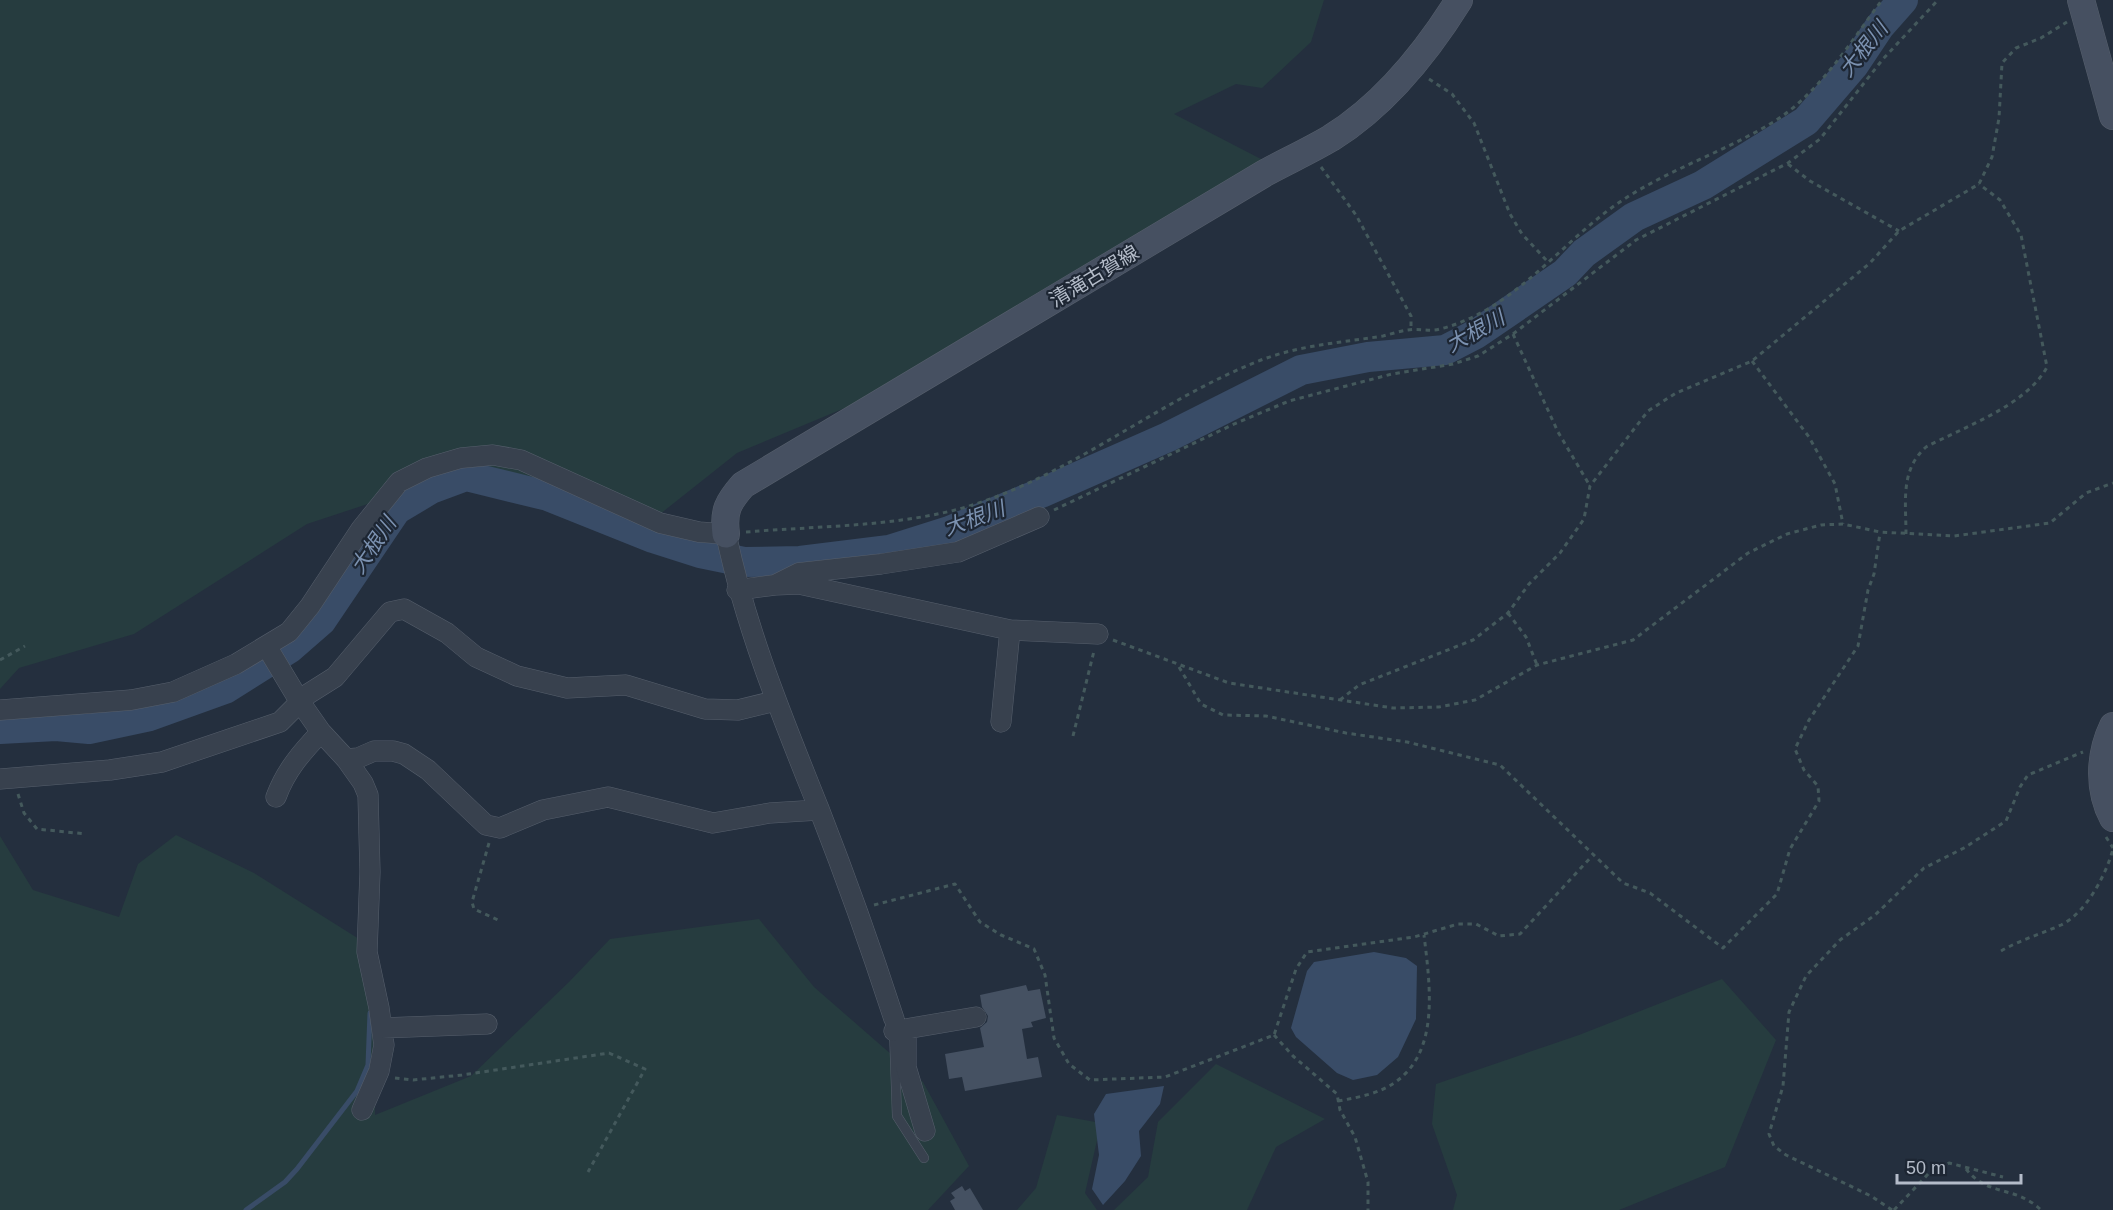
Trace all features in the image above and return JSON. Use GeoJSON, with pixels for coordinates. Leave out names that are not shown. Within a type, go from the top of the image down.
{"type":"FeatureCollection","features":[{"type":"Feature","properties":{"kind":"main road","name":"清滝古賀線"},"geometry":{"type":"LineString","coordinates":[[726,534],[724,515],[728,502],[743,485],[1265,173],[1309,150],[1358,118],[1411,67],[1459,0]]}},
{"type":"Feature","properties":{"kind":"main road"},"geometry":{"type":"LineString","coordinates":[[2081,1],[2113,116]]}},
{"type":"Feature","properties":{"kind":"main road"},"geometry":{"type":"LineString","coordinates":[[2113,726],[2105,753],[2102,790],[2113,818]]}},
{"type":"Feature","properties":{"kind":"street"},"geometry":{"type":"LineString","coordinates":[[0,710],[130,700],[173,692],[236,664],[289,632],[310,606],[361,529],[399,482],[427,468],[461,458],[493,455],[520,460],[660,523],[699,532],[726,534],[737,590],[775,701],[858,909],[898,1026],[906,1067],[925,1131]]}},
{"type":"Feature","properties":{"kind":"street"},"geometry":{"type":"LineString","coordinates":[[775,585],[800,573],[958,552],[1039,517]]}},
{"type":"Feature","properties":{"kind":"street"},"geometry":{"type":"LineString","coordinates":[[737,590],[799,584],[1010,630],[1098,634]]}},
{"type":"Feature","properties":{"kind":"street"},"geometry":{"type":"LineString","coordinates":[[6,778],[110,770],[162,762],[280,722],[308,694],[335,677],[390,612],[404,609],[447,633],[476,657],[517,676],[567,688],[626,685],[705,710],[738,710],[775,701]]}},
{"type":"Feature","properties":{"kind":"street"},"geometry":{"type":"LineString","coordinates":[[1001,722],[1010,630]]}},
{"type":"Feature","properties":{"kind":"street"},"geometry":{"type":"LineString","coordinates":[[267,647],[300,702],[321,732],[346,759],[363,783],[368,795],[370,872],[367,952],[384,1045],[379,1071],[362,1110]]}},
{"type":"Feature","properties":{"kind":"street"},"geometry":{"type":"LineString","coordinates":[[276,797],[283,778],[293,762],[321,732]]}},
{"type":"Feature","properties":{"kind":"street"},"geometry":{"type":"LineString","coordinates":[[346,759],[358,758],[374,751],[393,751],[404,754],[428,770],[486,825],[500,828],[543,810],[608,797],[713,823],[770,813],[819,810]]}},
{"type":"Feature","properties":{"kind":"street"},"geometry":{"type":"LineString","coordinates":[[898,1026],[976,1017]]}},
{"type":"Feature","properties":{"kind":"street"},"geometry":{"type":"LineString","coordinates":[[382,1028],[487,1024]]}},
{"type":"Feature","properties":{"kind":"lane"},"geometry":{"type":"LineString","coordinates":[[898,1026],[897,1116],[924,1158]]}},
{"type":"Feature","properties":{"kind":"path"},"geometry":{"type":"LineString","coordinates":[[726,534],[920,518],[962,508],[1008,491],[1058,468],[1196,390],[1254,362],[1295,348],[1411,329],[1438,330],[1465,320],[1494,305],[1611,208],[1637,191],[1717,153],[1777,119],[1812,91],[1882,0]]}},
{"type":"Feature","properties":{"kind":"path"},"geometry":{"type":"LineString","coordinates":[[1039,517],[1232,425],[1289,401],[1392,374],[1453,364],[1478,356],[1513,334],[1636,240],[1788,164],[1820,139],[1883,59],[1938,0]]}},
{"type":"Feature","properties":{"kind":"path"},"geometry":{"type":"LineString","coordinates":[[1340,700],[1359,685],[1473,640],[1508,613],[1529,584],[1560,553],[1584,519],[1590,486],[1648,411],[1676,393],[1752,361],[1870,263],[1899,231],[1979,184],[1992,157],[1997,128],[2002,63],[2016,48],[2041,38],[2067,22],[2081,1]]}},
{"type":"Feature","properties":{"kind":"path"},"geometry":{"type":"LineString","coordinates":[[1411,67],[1452,94],[1473,123],[1510,214],[1522,234],[1548,262]]}},
{"type":"Feature","properties":{"kind":"path"},"geometry":{"type":"LineString","coordinates":[[1309,150],[1356,215],[1411,316],[1411,329]]}},
{"type":"Feature","properties":{"kind":"path"},"geometry":{"type":"LineString","coordinates":[[1788,164],[1810,181],[1899,231]]}},
{"type":"Feature","properties":{"kind":"path"},"geometry":{"type":"LineString","coordinates":[[1906,534],[1907,475],[1915,458],[1926,447],[2020,397],[2039,381],[2047,367],[2020,236],[2000,200],[1979,184]]}},
{"type":"Feature","properties":{"kind":"path"},"geometry":{"type":"LineString","coordinates":[[1513,334],[1558,432],[1590,486]]}},
{"type":"Feature","properties":{"kind":"path"},"geometry":{"type":"LineString","coordinates":[[1752,361],[1809,437],[1835,484],[1844,524]]}},
{"type":"Feature","properties":{"kind":"path"},"geometry":{"type":"LineString","coordinates":[[1073,736],[1098,634],[1178,666],[1229,683],[1394,708],[1439,707],[1475,700],[1537,665],[1633,640],[1748,554],[1787,534],[1821,525],[1844,524],[1880,532],[1954,536],[2050,523],[2086,493],[2113,483]]}},
{"type":"Feature","properties":{"kind":"path"},"geometry":{"type":"LineString","coordinates":[[1178,666],[1201,704],[1223,715],[1266,716],[1346,733],[1407,742],[1500,765],[1592,856],[1623,883],[1650,893],[1723,948],[1777,894],[1790,849],[1819,801],[1818,786],[1804,770],[1795,748],[1809,720],[1858,646],[1880,532]]}},
{"type":"Feature","properties":{"kind":"path"},"geometry":{"type":"LineString","coordinates":[[1508,613],[1526,637],[1537,665]]}},
{"type":"Feature","properties":{"kind":"path"},"geometry":{"type":"LineString","coordinates":[[0,660],[25,646]]}},
{"type":"Feature","properties":{"kind":"path"},"geometry":{"type":"LineString","coordinates":[[2003,1177],[1949,1163],[1931,1171],[1893,1210],[1871,1196],[1786,1155],[1774,1146],[1769,1134],[1783,1086],[1788,1012],[1806,976],[1840,940],[1875,915],[1911,878],[1932,863],[1964,848],[2006,821],[2020,787],[2028,775],[2082,752],[2105,753]]}},
{"type":"Feature","properties":{"kind":"path"},"geometry":{"type":"LineString","coordinates":[[6,778],[24,813],[37,829],[86,834]]}},
{"type":"Feature","properties":{"kind":"path"},"geometry":{"type":"LineString","coordinates":[[495,827],[479,870],[472,902],[474,909],[498,920]]}},
{"type":"Feature","properties":{"kind":"path"},"geometry":{"type":"LineString","coordinates":[[2001,951],[2063,924],[2080,908],[2096,887],[2113,849]]}},
{"type":"Feature","properties":{"kind":"path"},"geometry":{"type":"LineString","coordinates":[[1274,1035],[1296,969],[1307,952],[1424,935],[1458,924],[1476,924],[1499,936],[1520,934],[1592,856]]}},
{"type":"Feature","properties":{"kind":"path"},"geometry":{"type":"LineString","coordinates":[[858,909],[955,884],[980,922],[1001,935],[1034,949],[1044,975],[1053,1038],[1069,1064],[1090,1080],[1165,1077],[1274,1035]]}},
{"type":"Feature","properties":{"kind":"path"},"geometry":{"type":"LineString","coordinates":[[1338,1101],[1371,1094],[1392,1083],[1413,1066],[1421,1053],[1426,1034],[1429,1005],[1424,935]]}},
{"type":"Feature","properties":{"kind":"path"},"geometry":{"type":"LineString","coordinates":[[1274,1035],[1293,1056],[1337,1094],[1340,1110],[1355,1137],[1368,1182],[1368,1210]]}},
{"type":"Feature","properties":{"kind":"path"},"geometry":{"type":"LineString","coordinates":[[379,1071],[401,1080],[413,1080],[609,1053],[645,1069],[588,1172]]}},
{"type":"Feature","properties":{"kind":"path"},"geometry":{"type":"LineString","coordinates":[[1965,1168],[1985,1188],[2004,1190],[2028,1198],[2041,1210]]}},
{"type":"Feature","properties":{"kind":"green space"},"geometry":{"type":"Polygon","coordinates":[[[0,0],[1324,0],[1311,42],[1262,88],[1236,84],[1174,114],[1280,169],[852,405],[737,453],[645,526],[483,466],[307,524],[134,634],[19,668],[0,689],[0,0]]]}},
{"type":"Feature","properties":{"kind":"green space"},"geometry":{"type":"Polygon","coordinates":[[[176,835],[254,873],[375,949],[375,1115],[471,1076],[569,982],[610,939],[759,919],[814,987],[923,1082],[969,1166],[928,1210],[0,1210],[0,836],[33,890],[119,917],[138,864],[176,835]]]}},
{"type":"Feature","properties":{"kind":"green space"},"geometry":{"type":"Polygon","coordinates":[[[1722,979],[1776,1040],[1725,1167],[1619,1210],[1453,1210],[1457,1195],[1432,1124],[1436,1084],[1579,1035],[1722,979]]]}},
{"type":"Feature","properties":{"kind":"green space"},"geometry":{"type":"Polygon","coordinates":[[[1216,1064],[1325,1119],[1276,1147],[1247,1210],[1114,1210],[1148,1177],[1158,1122],[1216,1064]]]}},
{"type":"Feature","properties":{"kind":"green space"},"geometry":{"type":"Polygon","coordinates":[[[1057,1115],[1101,1123],[1085,1193],[1097,1210],[1017,1210],[1036,1188],[1057,1115]]]}},
{"type":"Feature","properties":{"kind":"water"},"geometry":{"type":"Polygon","coordinates":[[[1374,952],[1406,958],[1417,966],[1416,1019],[1398,1057],[1377,1075],[1353,1080],[1337,1073],[1296,1037],[1291,1028],[1307,971],[1314,962],[1374,952]]]}},
{"type":"Feature","properties":{"kind":"water"},"geometry":{"type":"Polygon","coordinates":[[[1164,1086],[1160,1104],[1139,1131],[1141,1156],[1125,1181],[1103,1205],[1092,1189],[1099,1155],[1094,1114],[1106,1094],[1164,1086]]]}},
{"type":"Feature","properties":{"kind":"building"},"geometry":{"type":"Polygon","coordinates":[[[1026,985],[1028,991],[1040,989],[1046,1018],[1031,1022],[1033,1027],[1022,1029],[1027,1059],[1038,1057],[1042,1077],[965,1091],[962,1077],[949,1079],[945,1054],[984,1047],[980,1028],[987,1022],[988,1016],[982,1007],[980,995],[1026,985]]]}},
{"type":"Feature","properties":{"kind":"building"},"geometry":{"type":"Polygon","coordinates":[[[962,1186],[965,1191],[970,1188],[983,1210],[955,1210],[950,1201],[955,1198],[951,1193],[962,1186]]]}},
{"type":"Feature","properties":{"kind":"waterway","name":"大根川"},"geometry":{"type":"LineString","coordinates":[[0,729],[56,726],[89,729],[150,716],[225,689],[290,648],[321,621],[396,510],[431,489],[466,476],[548,496],[653,538],[700,553],[744,562],[800,561],[889,550],[949,531],[1041,493],[1168,437],[1301,370],[1368,357],[1445,350],[1476,334],[1565,273],[1584,253],[1634,217],[1703,185],[1806,121],[1854,65],[1880,26],[1903,0]]}},
{"type":"Feature","properties":{"kind":"waterway"},"geometry":{"type":"LineString","coordinates":[[246,1210],[285,1182],[357,1091],[368,1065],[370,1013]]}}]}
